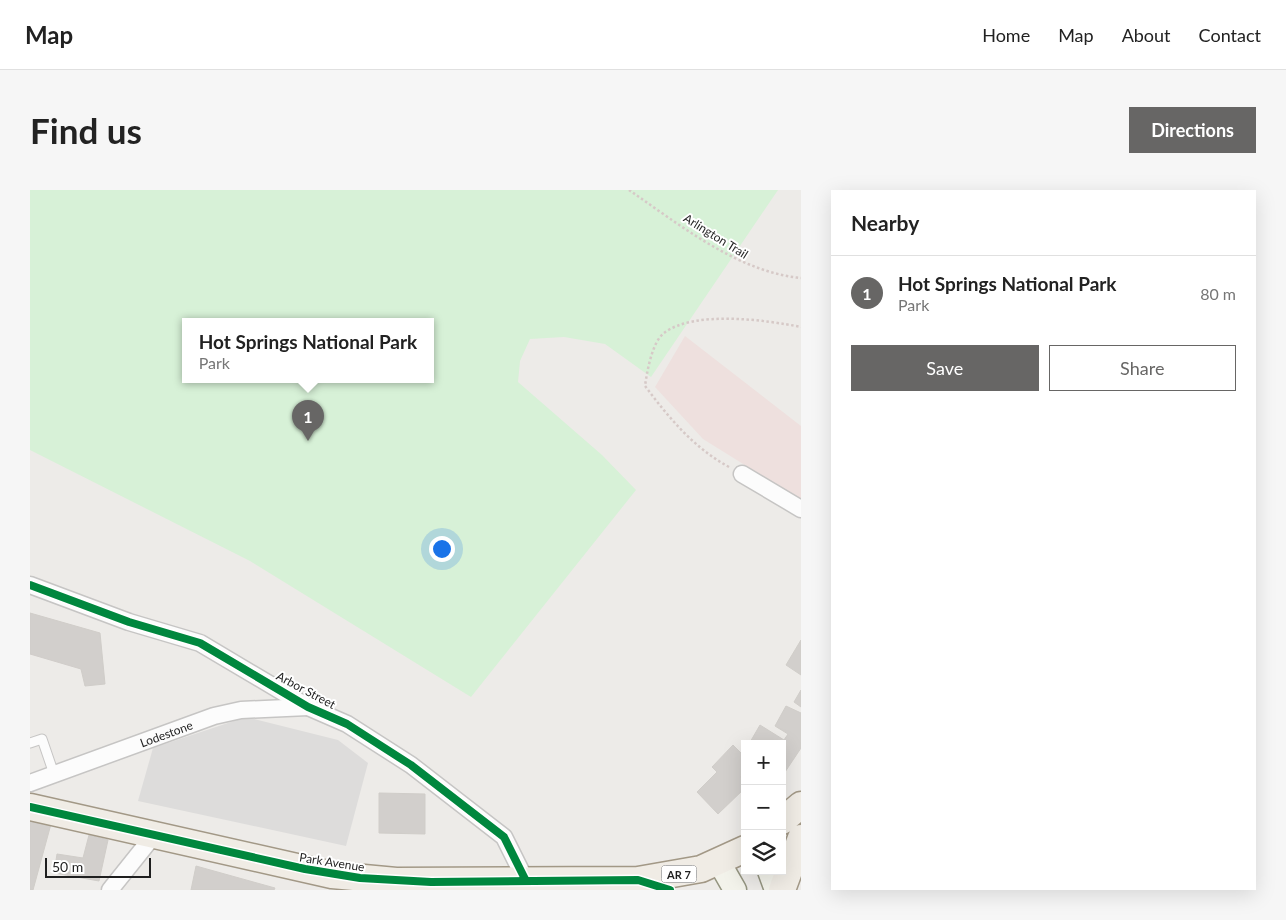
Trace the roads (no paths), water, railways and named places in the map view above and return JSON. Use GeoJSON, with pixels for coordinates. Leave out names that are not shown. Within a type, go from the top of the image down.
{"type":"FeatureCollection","features":[{"type":"Feature","properties":{"kind":"main road","name":"Park Avenue"},"geometry":{"type":"LineString","coordinates":[[30,807],[332,875],[430,886],[526,881],[638,880],[701,869],[719,862]]}},
{"type":"Feature","properties":{"kind":"main road"},"geometry":{"type":"LineString","coordinates":[[782,890],[801,838]]}},
{"type":"Feature","properties":{"kind":"main road","name":"AR 7"},"geometry":{"type":"LineString","coordinates":[[719,862],[741,851]]}},
{"type":"Feature","properties":{"kind":"main road"},"geometry":{"type":"LineString","coordinates":[[638,880],[670,890]]}},
{"type":"Feature","properties":{"kind":"street"},"geometry":{"type":"LineString","coordinates":[[742,474],[801,508]]}},
{"type":"Feature","properties":{"kind":"street","name":"Arbor Street"},"geometry":{"type":"LineString","coordinates":[[30,585],[129,622],[200,642],[308,706],[347,724],[411,764],[504,837],[526,881]]}},
{"type":"Feature","properties":{"kind":"street","name":"Lodestone"},"geometry":{"type":"LineString","coordinates":[[30,783],[214,716],[241,710],[308,706]]}},
{"type":"Feature","properties":{"kind":"street"},"geometry":{"type":"LineString","coordinates":[[113,889],[154,835]]}},
{"type":"Feature","properties":{"kind":"street"},"geometry":{"type":"LineString","coordinates":[[719,862],[735,890]]}},
{"type":"Feature","properties":{"kind":"street"},"geometry":{"type":"LineString","coordinates":[[770,875],[776,890]]}},
{"type":"Feature","properties":{"kind":"lane"},"geometry":{"type":"LineString","coordinates":[[30,743],[42,739],[54,774]]}},
{"type":"Feature","properties":{"kind":"place","name":"Hot Springs National Park"},"geometry":{"type":"Point","coordinates":[308,441]}}]}
